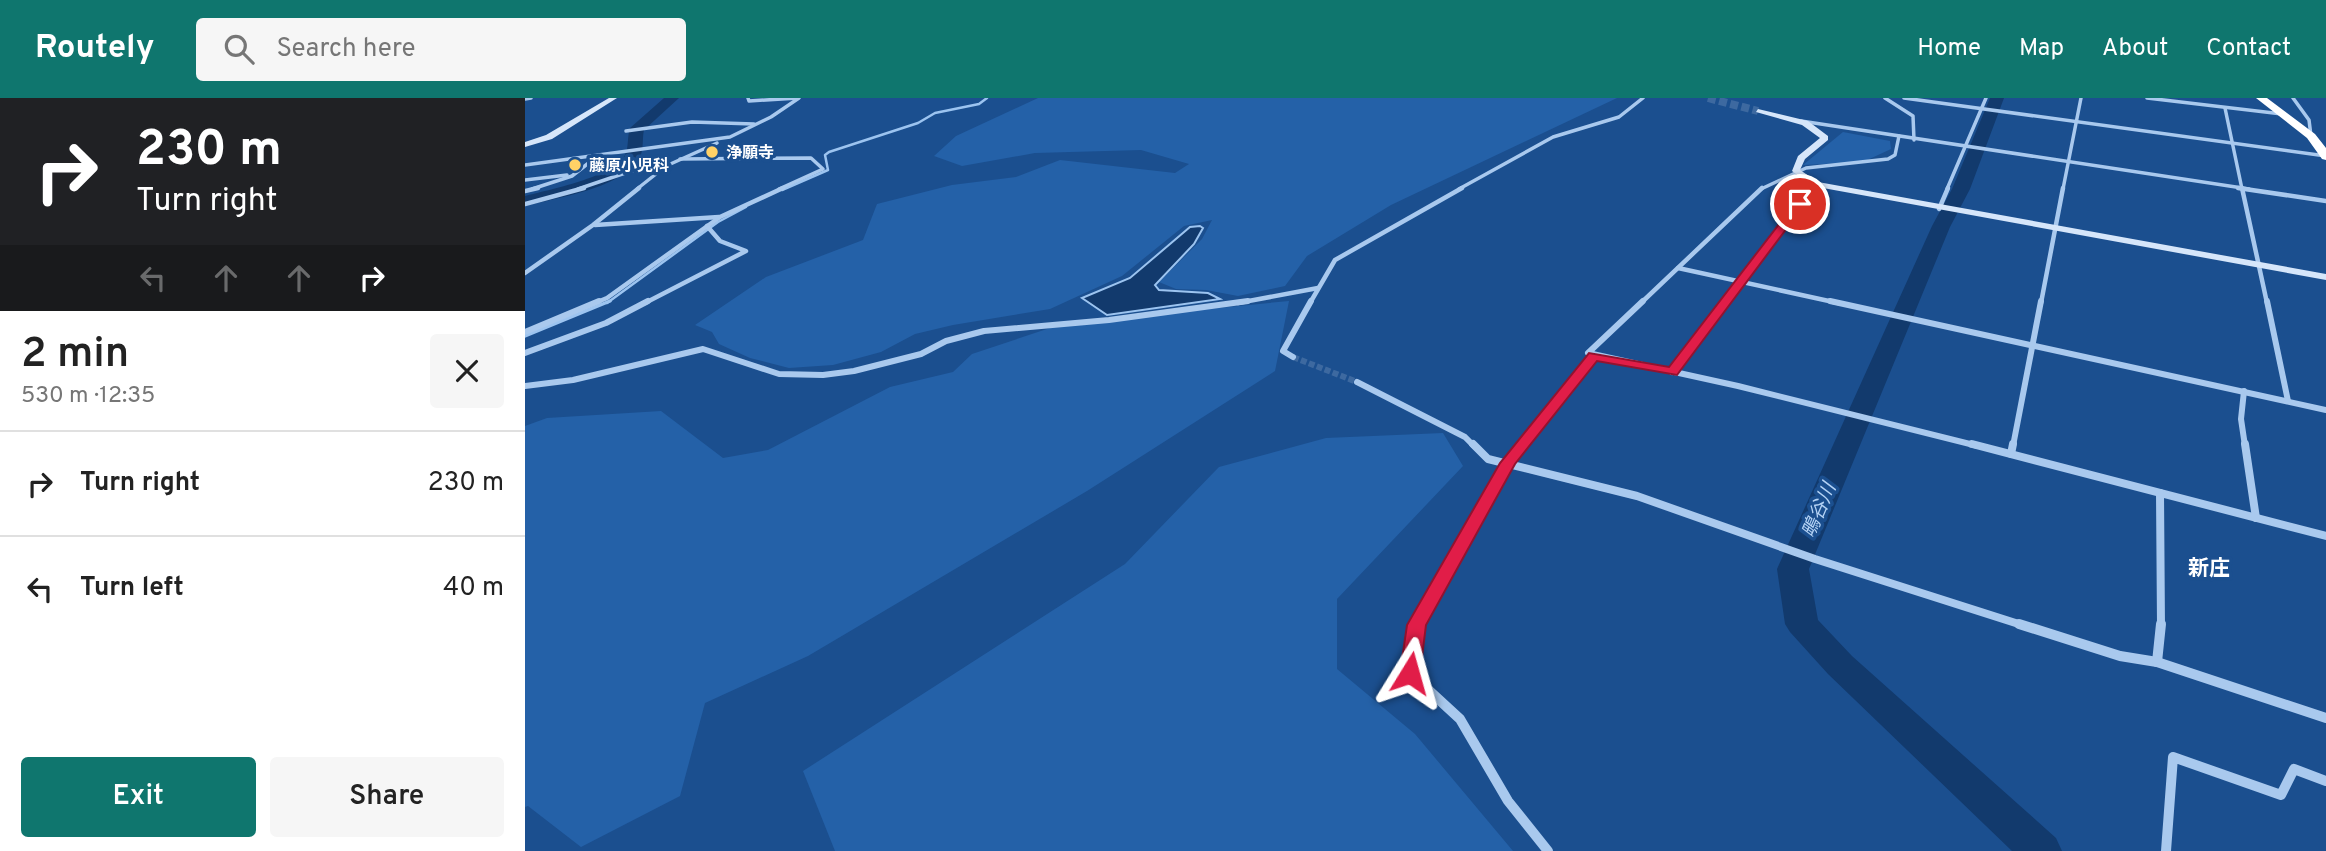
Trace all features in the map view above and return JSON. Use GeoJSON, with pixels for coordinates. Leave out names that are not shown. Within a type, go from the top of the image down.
{"type":"FeatureCollection","features":[{"type":"Feature","properties":{"kind":"highway"},"geometry":{"type":"LineString","coordinates":[[2261,98],[2311,136],[2326,156]]}},
{"type":"Feature","properties":{"kind":"street"},"geometry":{"type":"LineString","coordinates":[[525,99],[531,98]]}},
{"type":"Feature","properties":{"kind":"street"},"geometry":{"type":"LineString","coordinates":[[525,145],[549,137],[614,98]]}},
{"type":"Feature","properties":{"kind":"street"},"geometry":{"type":"LineString","coordinates":[[525,272],[593,225],[666,166],[730,137],[799,98],[749,101],[748,98]]}},
{"type":"Feature","properties":{"kind":"street"},"geometry":{"type":"LineString","coordinates":[[1293,356],[1283,351],[1335,260],[1343,254],[1553,138],[1619,117],[1643,98]]}},
{"type":"Feature","properties":{"kind":"street"},"geometry":{"type":"LineString","coordinates":[[1885,98],[1913,116],[1914,140]]}},
{"type":"Feature","properties":{"kind":"street"},"geometry":{"type":"LineString","coordinates":[[1904,98],[2326,156]]}},
{"type":"Feature","properties":{"kind":"street"},"geometry":{"type":"LineString","coordinates":[[1939,209],[1986,98]]}},
{"type":"Feature","properties":{"kind":"street"},"geometry":{"type":"LineString","coordinates":[[2011,454],[2081,98]]}},
{"type":"Feature","properties":{"kind":"street"},"geometry":{"type":"LineString","coordinates":[[2147,98],[2282,114]]}},
{"type":"Feature","properties":{"kind":"street"},"geometry":{"type":"LineString","coordinates":[[2293,98],[2308,117],[2311,136]]}},
{"type":"Feature","properties":{"kind":"street"},"geometry":{"type":"LineString","coordinates":[[2225,108],[2288,401]]}},
{"type":"Feature","properties":{"kind":"street"},"geometry":{"type":"LineString","coordinates":[[1758,111],[1914,140],[2326,201]]}},
{"type":"Feature","properties":{"kind":"street"},"geometry":{"type":"LineString","coordinates":[[1790,119],[1815,128],[1825,138],[1801,159],[1796,172]]}},
{"type":"Feature","properties":{"kind":"street"},"geometry":{"type":"LineString","coordinates":[[626,131],[692,122],[755,124]]}},
{"type":"Feature","properties":{"kind":"street"},"geometry":{"type":"LineString","coordinates":[[1899,136],[1895,155],[1888,159],[1796,172],[1764,186],[1588,354],[1738,386],[2326,536]]}},
{"type":"Feature","properties":{"kind":"street"},"geometry":{"type":"LineString","coordinates":[[525,165],[730,137]]}},
{"type":"Feature","properties":{"kind":"street"},"geometry":{"type":"LineString","coordinates":[[525,191],[586,169],[595,157]]}},
{"type":"Feature","properties":{"kind":"street"},"geometry":{"type":"LineString","coordinates":[[525,332],[607,298],[720,217],[821,171],[823,167],[811,158],[680,159]]}},
{"type":"Feature","properties":{"kind":"street"},"geometry":{"type":"LineString","coordinates":[[525,204],[640,169],[666,166]]}},
{"type":"Feature","properties":{"kind":"street"},"geometry":{"type":"LineString","coordinates":[[1796,172],[1815,184],[1939,209],[2326,277]]}},
{"type":"Feature","properties":{"kind":"street"},"geometry":{"type":"LineString","coordinates":[[525,180],[575,174]]}},
{"type":"Feature","properties":{"kind":"street"},"geometry":{"type":"LineString","coordinates":[[1672,372],[1815,184]]}},
{"type":"Feature","properties":{"kind":"street"},"geometry":{"type":"LineString","coordinates":[[593,225],[720,217]]}},
{"type":"Feature","properties":{"kind":"street"},"geometry":{"type":"LineString","coordinates":[[525,353],[606,323],[746,251],[720,241],[707,226]]}},
{"type":"Feature","properties":{"kind":"street"},"geometry":{"type":"LineString","coordinates":[[1678,268],[2326,411]]}},
{"type":"Feature","properties":{"kind":"street"},"geometry":{"type":"LineString","coordinates":[[525,386],[573,380],[703,349],[779,374],[854,371],[921,354],[946,341],[984,331],[1109,320],[1238,303],[1318,288]]}},
{"type":"Feature","properties":{"kind":"street"},"geometry":{"type":"LineString","coordinates":[[1548,851],[1508,800],[1460,719],[1410,673],[1417,625],[1508,463],[1594,356]]}},
{"type":"Feature","properties":{"kind":"street"},"geometry":{"type":"LineString","coordinates":[[1357,382],[1465,437],[1488,459],[1637,496],[1815,559],[2120,656],[2157,662],[2326,718]]}},
{"type":"Feature","properties":{"kind":"street"},"geometry":{"type":"LineString","coordinates":[[2245,391],[2241,419],[2256,518]]}},
{"type":"Feature","properties":{"kind":"street"},"geometry":{"type":"LineString","coordinates":[[2157,662],[2162,611],[2160,493]]}},
{"type":"Feature","properties":{"kind":"street"},"geometry":{"type":"LineString","coordinates":[[2166,851],[2173,757],[2281,795],[2294,769],[2326,781]]}},
{"type":"Feature","properties":{"kind":"shaded area"},"geometry":{"type":"Polygon","coordinates":[[[1038,98],[1617,98],[1391,205],[1307,256],[1285,286],[1238,296],[1206,290],[1176,289],[1159,282],[1202,239],[1212,220],[1184,226],[1122,276],[1050,309],[915,334],[881,352],[833,365],[789,368],[750,358],[719,344],[712,332],[695,325],[766,277],[863,240],[877,204],[952,185],[1016,177],[1060,160],[1175,173],[1189,164],[1141,150],[1035,153],[962,166],[934,156],[956,136],[1038,98]]]}},
{"type":"Feature","properties":{"kind":"shaded area"},"geometry":{"type":"Polygon","coordinates":[[[1843,132],[1890,141],[1891,149],[1863,162],[1803,165],[1843,132]]]}},
{"type":"Feature","properties":{"kind":"shaded area"},"geometry":{"type":"Polygon","coordinates":[[[1190,227],[1203,228],[1194,244],[1155,285],[1159,290],[1208,293],[1220,299],[1107,315],[1082,298],[1130,278],[1190,227]]]}},
{"type":"Feature","properties":{"kind":"shaded area"},"geometry":{"type":"Polygon","coordinates":[[[1289,301],[1275,371],[1087,491],[808,656],[705,703],[680,796],[581,847],[528,806],[525,807],[525,426],[547,418],[661,411],[723,458],[768,450],[890,387],[953,372],[972,354],[1065,323],[1289,301]]]}},
{"type":"Feature","properties":{"kind":"shaded area"},"geometry":{"type":"Polygon","coordinates":[[[1443,433],[1463,466],[1337,599],[1337,669],[1415,734],[1513,851],[835,851],[803,771],[1125,564],[1219,467],[1326,438],[1443,433]]]}},
{"type":"Feature","properties":{"kind":"waterway"},"geometry":{"type":"LineString","coordinates":[[525,201],[602,179],[627,164],[633,155],[637,128],[672,98]]}},
{"type":"Feature","properties":{"kind":"waterway"},"geometry":{"type":"LineString","coordinates":[[782,190],[828,170],[825,155],[829,152],[918,123],[935,113],[979,104],[987,98]]}},
{"type":"Feature","properties":{"kind":"waterway","name":"鴫谷川"},"geometry":{"type":"LineString","coordinates":[[1997,98],[1961,189],[1941,226],[1793,569],[1802,624],[1840,665],[2041,851]]}},
{"type":"Feature","properties":{"kind":"waterway"},"geometry":{"type":"LineString","coordinates":[[609,301],[718,222],[746,207]]}},
{"type":"Feature","properties":{"kind":"waterway"},"geometry":{"type":"LineString","coordinates":[[525,336],[609,301]]}},
{"type":"Feature","properties":{"kind":"tunnel"},"geometry":{"type":"LineString","coordinates":[[1708,98],[1758,111]]}},
{"type":"Feature","properties":{"kind":"tunnel"},"geometry":{"type":"LineString","coordinates":[[1293,357],[1357,382]]}},
{"type":"Feature","properties":{"kind":"place","name":"浄願寺"},"geometry":{"type":"Point","coordinates":[712,152]}},
{"type":"Feature","properties":{"kind":"place","name":"藤原小児科"},"geometry":{"type":"Point","coordinates":[575,165]}},
{"type":"Feature","properties":{"kind":"district","name":"新庄"},"geometry":{"type":"Point","coordinates":[2209,568]}},
{"type":"Feature","properties":{"kind":"route"},"geometry":{"type":"LineString","coordinates":[[1410,673],[1417,625],[1508,463],[1594,356],[1672,372],[1800,204]]}}]}
